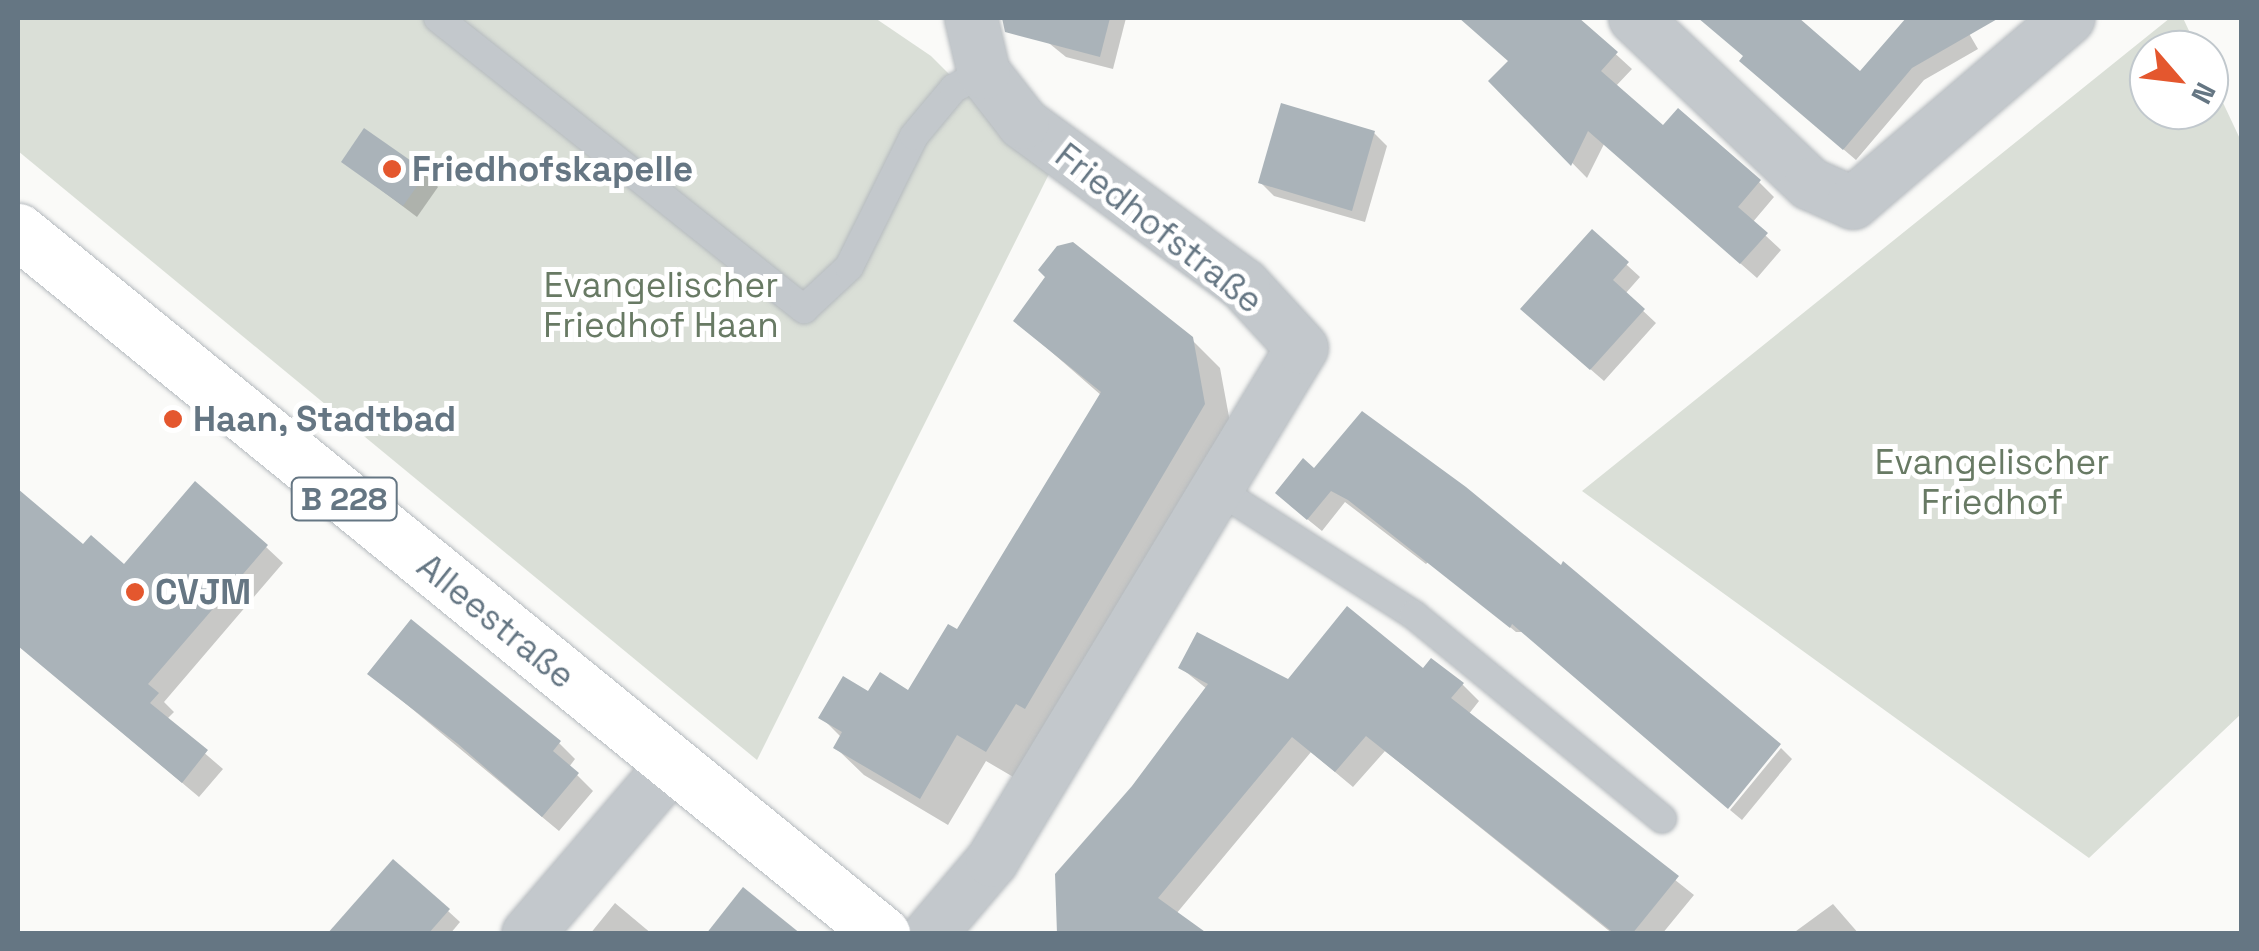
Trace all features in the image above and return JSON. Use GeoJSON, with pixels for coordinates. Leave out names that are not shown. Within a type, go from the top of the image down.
{"type":"FeatureCollection","features":[{"type":"Feature","properties":{"kind":"main road","name":"Alleestraße"},"geometry":{"type":"LineString","coordinates":[[18,231],[882,934]]}},
{"type":"Feature","properties":{"kind":"street","name":"Friedhofstraße"},"geometry":{"type":"LineString","coordinates":[[930,934],[992,861],[1302,348],[1244,285],[1023,123],[984,73],[971,18]]}},
{"type":"Feature","properties":{"kind":"street"},"geometry":{"type":"LineString","coordinates":[[1635,18],[1810,184],[1853,203],[2070,18]]}},
{"type":"Feature","properties":{"kind":"street"},"geometry":{"type":"LineString","coordinates":[[528,934],[674,764]]}},
{"type":"Feature","properties":{"kind":"lane"},"geometry":{"type":"LineString","coordinates":[[438,18],[804,309],[850,267],[914,136],[954,88],[984,73]]}},
{"type":"Feature","properties":{"kind":"lane"},"geometry":{"type":"LineString","coordinates":[[1217,488],[1414,616],[1662,818]]}},
{"type":"Feature","properties":{"kind":"green space","name":"Evangelischer Friedhof Haan"},"geometry":{"type":"Polygon","coordinates":[[[18,18],[875,18],[931,56],[1049,174],[757,760],[18,151],[18,18]]]}},
{"type":"Feature","properties":{"kind":"green space","name":"Evangelischer Friedhof"},"geometry":{"type":"Polygon","coordinates":[[[2170,18],[2183,18],[2189,30],[2155,30],[2170,18]]]}},
{"type":"Feature","properties":{"kind":"green space","name":"Evangelischer Friedhof"},"geometry":{"type":"Polygon","coordinates":[[[2129,51],[2129,130],[2229,130],[2229,116],[2241,141],[2241,714],[2089,858],[1582,491],[2129,51]]]}},
{"type":"Feature","properties":{"kind":"building"},"geometry":{"type":"Polygon","coordinates":[[[1002,18],[1110,18],[1100,57],[1005,32],[1002,18]]]}},
{"type":"Feature","properties":{"kind":"building"},"geometry":{"type":"Polygon","coordinates":[[[1459,18],[1579,18],[1618,52],[1601,71],[1663,125],[1678,108],[1761,180],[1738,207],[1768,233],[1740,264],[1588,131],[1571,166],[1488,81],[1508,61],[1459,18]]]}},
{"type":"Feature","properties":{"kind":"building"},"geometry":{"type":"Polygon","coordinates":[[[1698,18],[1799,18],[1860,71],[1906,18],[1999,18],[1912,68],[1843,150],[1739,61],[1743,56],[1698,18]]]}},
{"type":"Feature","properties":{"kind":"building"},"geometry":{"type":"Polygon","coordinates":[[[1281,103],[1375,131],[1352,211],[1258,183],[1281,103]]]}},
{"type":"Feature","properties":{"kind":"building"},"geometry":{"type":"Polygon","coordinates":[[[364,128],[427,172],[403,206],[341,162],[364,128]]]}},
{"type":"Feature","properties":{"kind":"building"},"geometry":{"type":"Polygon","coordinates":[[[1592,229],[1629,262],[1613,280],[1645,309],[1590,370],[1520,309],[1592,229]]]}},
{"type":"Feature","properties":{"kind":"building"},"geometry":{"type":"Polygon","coordinates":[[[1073,242],[1193,337],[1205,404],[1025,709],[1016,704],[986,752],[957,735],[920,799],[833,748],[842,732],[818,718],[843,676],[868,691],[880,672],[908,690],[948,624],[957,629],[1101,392],[1013,321],[1045,277],[1038,270],[1057,246],[1073,242]]]}},
{"type":"Feature","properties":{"kind":"building"},"geometry":{"type":"Polygon","coordinates":[[[1362,411],[1466,487],[1561,565],[1563,561],[1781,744],[1728,809],[1512,624],[1510,628],[1348,500],[1331,491],[1307,520],[1275,493],[1303,458],[1314,468],[1362,411]]]}},
{"type":"Feature","properties":{"kind":"building","name":"CVJM"},"geometry":{"type":"Polygon","coordinates":[[[195,481],[268,545],[148,684],[159,693],[150,703],[208,750],[182,783],[18,646],[18,489],[83,544],[91,535],[124,564],[195,481]]]}},
{"type":"Feature","properties":{"kind":"building"},"geometry":{"type":"Polygon","coordinates":[[[1347,606],[1423,668],[1431,658],[1464,683],[1451,698],[1679,876],[1632,934],[1615,934],[1366,736],[1335,772],[1292,737],[1158,898],[1208,934],[1057,934],[1055,874],[1132,786],[1208,684],[1178,668],[1197,632],[1288,679],[1347,606]]]}},
{"type":"Feature","properties":{"kind":"building"},"geometry":{"type":"Polygon","coordinates":[[[411,619],[561,741],[553,751],[579,773],[542,817],[458,744],[367,674],[411,619]]]}},
{"type":"Feature","properties":{"kind":"building"},"geometry":{"type":"Polygon","coordinates":[[[393,859],[450,909],[428,934],[327,934],[393,859]]]}},
{"type":"Feature","properties":{"kind":"building"},"geometry":{"type":"Polygon","coordinates":[[[743,887],[801,934],[706,934],[743,887]]]}},
{"type":"Feature","properties":{"kind":"place","name":"Friedhofskapelle"},"geometry":{"type":"Point","coordinates":[392,169]}},
{"type":"Feature","properties":{"kind":"place","name":"Haan, Stadtbad"},"geometry":{"type":"Point","coordinates":[173,419]}},
{"type":"Feature","properties":{"kind":"place","name":"CVJM"},"geometry":{"type":"Point","coordinates":[135,592]}}]}
